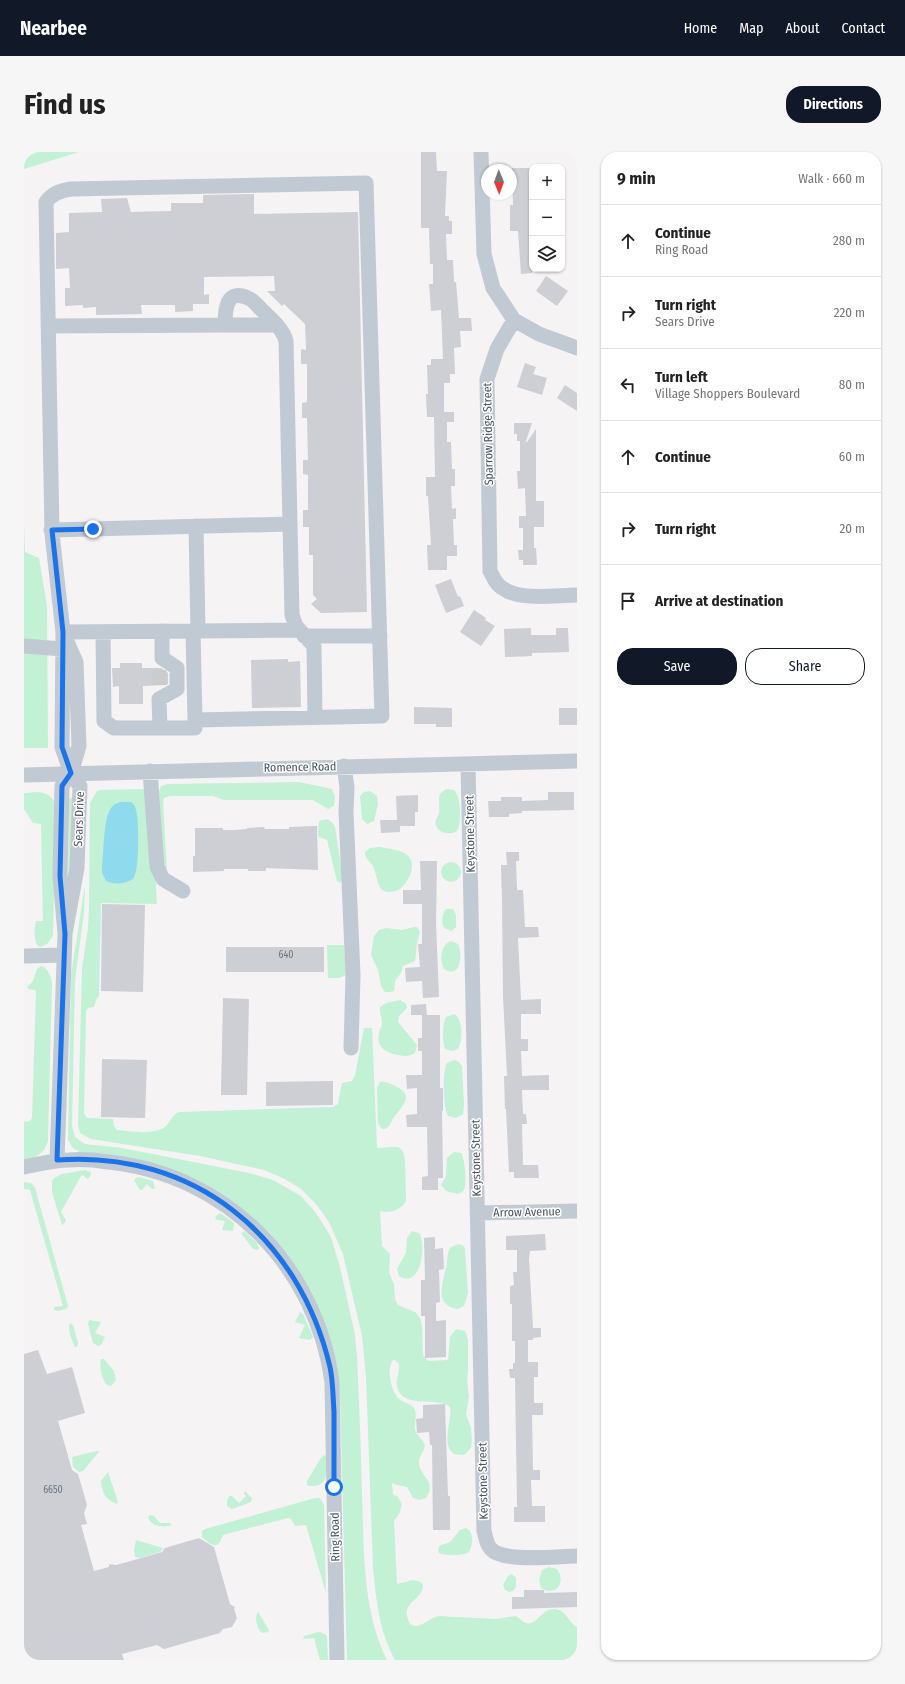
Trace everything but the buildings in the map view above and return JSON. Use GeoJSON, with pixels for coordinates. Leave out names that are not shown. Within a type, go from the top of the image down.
{"type":"FeatureCollection","features":[{"type":"Feature","properties":{"kind":"street"},"geometry":{"type":"LineString","coordinates":[[482,152],[484,254],[493,288],[514,320],[539,334],[577,348]]}},
{"type":"Feature","properties":{"kind":"street"},"geometry":{"type":"LineString","coordinates":[[71,773],[79,746],[76,662],[63,632],[52,530],[46,202],[51,196],[60,191],[70,189],[366,183],[382,716],[195,720]]}},
{"type":"Feature","properties":{"kind":"street"},"geometry":{"type":"LineString","coordinates":[[225,325],[226,305],[229,300],[234,296],[249,298],[277,325],[286,341],[292,614],[296,626],[314,646],[315,718]]}},
{"type":"Feature","properties":{"kind":"street","name":"Sparrow Ridge Street"},"geometry":{"type":"LineString","coordinates":[[514,320],[497,349],[487,379],[490,571],[496,583],[508,592],[518,596],[577,595]]}},
{"type":"Feature","properties":{"kind":"street"},"geometry":{"type":"LineString","coordinates":[[48,326],[277,325]]}},
{"type":"Feature","properties":{"kind":"street"},"geometry":{"type":"LineString","coordinates":[[52,530],[290,524]]}},
{"type":"Feature","properties":{"kind":"street"},"geometry":{"type":"LineString","coordinates":[[103,632],[104,721],[114,728],[195,728],[196,526]]}},
{"type":"Feature","properties":{"kind":"street"},"geometry":{"type":"LineString","coordinates":[[160,727],[159,692],[177,689],[176,668],[161,663],[162,631]]}},
{"type":"Feature","properties":{"kind":"street"},"geometry":{"type":"LineString","coordinates":[[63,632],[196,631],[380,636]]}},
{"type":"Feature","properties":{"kind":"street","name":"Sears Drive"},"geometry":{"type":"LineString","coordinates":[[57,1160],[65,934],[76,881],[80,786],[71,773],[62,747],[63,632]]}},
{"type":"Feature","properties":{"kind":"street"},"geometry":{"type":"LineString","coordinates":[[24,646],[62,649]]}},
{"type":"Feature","properties":{"kind":"street","name":"Romence Road"},"geometry":{"type":"LineString","coordinates":[[24,774],[577,761]]}},
{"type":"Feature","properties":{"kind":"street","name":"Keystone Street"},"geometry":{"type":"LineString","coordinates":[[468,764],[484,1531],[488,1545],[491,1550],[497,1554],[512,1558],[577,1556]]}},
{"type":"Feature","properties":{"kind":"street"},"geometry":{"type":"LineString","coordinates":[[344,766],[347,787],[346,812],[353,975],[351,1048]]}},
{"type":"Feature","properties":{"kind":"street"},"geometry":{"type":"LineString","coordinates":[[150,771],[157,867],[163,879],[183,891]]}},
{"type":"Feature","properties":{"kind":"street"},"geometry":{"type":"LineString","coordinates":[[26,956],[64,955]]}},
{"type":"Feature","properties":{"kind":"street","name":"Ring Road"},"geometry":{"type":"LineString","coordinates":[[24,1167],[57,1160],[84,1160],[135,1166],[170,1176],[205,1193],[234,1211],[257,1231],[278,1255],[303,1293],[321,1337],[330,1368],[332,1382],[338,1660]]}},
{"type":"Feature","properties":{"kind":"street","name":"Arrow Avenue"},"geometry":{"type":"LineString","coordinates":[[478,1213],[577,1211]]}},
{"type":"Feature","properties":{"kind":"green space"},"geometry":{"type":"Polygon","coordinates":[[[24,152],[79,152],[24,169],[24,152]]]}},
{"type":"Feature","properties":{"kind":"green space"},"geometry":{"type":"Polygon","coordinates":[[[24,524],[25,552],[39,558],[47,606],[48,748],[24,748],[24,524]]]}},
{"type":"Feature","properties":{"kind":"green space"},"geometry":{"type":"Polygon","coordinates":[[[299,782],[332,789],[335,797],[334,806],[328,809],[313,800],[224,800],[213,796],[170,796],[164,798],[167,872],[164,875],[159,792],[161,786],[168,784],[299,782]]]}},
{"type":"Feature","properties":{"kind":"green space"},"geometry":{"type":"Polygon","coordinates":[[[142,789],[151,800],[157,904],[101,903],[99,996],[94,1007],[88,1008],[86,1011],[84,1114],[87,1118],[113,1119],[114,1126],[117,1130],[149,1132],[156,1131],[166,1126],[173,1116],[179,1112],[333,1107],[338,1104],[342,1083],[352,1081],[355,1075],[364,1028],[372,1028],[377,1148],[399,1148],[404,1154],[405,1160],[406,1201],[401,1207],[391,1212],[380,1211],[382,1246],[390,1254],[389,1272],[394,1285],[395,1299],[398,1305],[415,1312],[420,1318],[422,1326],[423,1355],[428,1361],[448,1360],[450,1337],[456,1329],[465,1331],[468,1340],[467,1381],[469,1397],[466,1414],[471,1428],[472,1440],[471,1448],[464,1455],[454,1454],[450,1450],[448,1444],[447,1438],[450,1407],[437,1402],[405,1398],[400,1393],[397,1386],[399,1364],[393,1360],[391,1364],[390,1380],[395,1395],[400,1400],[412,1406],[415,1411],[415,1430],[425,1446],[419,1459],[419,1464],[420,1469],[430,1487],[426,1498],[419,1500],[413,1498],[407,1487],[392,1483],[393,1494],[398,1497],[402,1504],[400,1512],[394,1521],[397,1584],[413,1580],[421,1582],[423,1585],[419,1595],[409,1606],[407,1617],[410,1624],[414,1626],[421,1625],[439,1616],[496,1619],[515,1616],[526,1623],[530,1623],[534,1622],[549,1610],[559,1610],[562,1611],[577,1627],[577,1660],[395,1660],[385,1638],[379,1615],[374,1579],[366,1377],[362,1336],[343,1254],[329,1222],[316,1204],[301,1189],[283,1178],[264,1170],[200,1156],[91,1139],[80,1133],[78,1125],[82,969],[88,928],[90,803],[97,791],[100,790],[142,789]]]}},
{"type":"Feature","properties":{"kind":"green space"},"geometry":{"type":"Polygon","coordinates":[[[446,789],[454,790],[459,804],[459,827],[457,831],[451,833],[442,832],[437,828],[436,824],[439,813],[440,794],[446,789]]]}},
{"type":"Feature","properties":{"kind":"green space"},"geometry":{"type":"Polygon","coordinates":[[[370,791],[377,796],[378,804],[374,821],[367,824],[362,819],[360,796],[364,792],[370,791]]]}},
{"type":"Feature","properties":{"kind":"green space"},"geometry":{"type":"Polygon","coordinates":[[[24,793],[45,793],[50,796],[54,801],[56,808],[53,936],[47,944],[40,947],[36,942],[35,930],[36,921],[43,921],[41,824],[33,823],[24,809],[24,793]]]}},
{"type":"Feature","properties":{"kind":"green space"},"geometry":{"type":"Polygon","coordinates":[[[72,797],[71,879],[68,880],[69,799],[72,797]]]}},
{"type":"Feature","properties":{"kind":"green space"},"geometry":{"type":"Polygon","coordinates":[[[327,819],[332,822],[335,827],[343,878],[340,883],[337,881],[327,840],[319,837],[318,835],[319,821],[327,819]]]}},
{"type":"Feature","properties":{"kind":"green space"},"geometry":{"type":"Polygon","coordinates":[[[379,847],[399,851],[409,856],[412,867],[410,875],[404,885],[398,890],[386,892],[382,890],[373,866],[366,856],[365,852],[370,848],[379,847]]]}},
{"type":"Feature","properties":{"kind":"green space"},"geometry":{"type":"Polygon","coordinates":[[[451,862],[458,865],[461,872],[458,879],[451,882],[444,879],[441,872],[444,865],[451,862]]]}},
{"type":"Feature","properties":{"kind":"green space"},"geometry":{"type":"Polygon","coordinates":[[[85,885],[84,912],[75,981],[72,1126],[75,1137],[85,1144],[122,1148],[249,1173],[273,1180],[301,1196],[316,1213],[331,1237],[340,1267],[355,1335],[366,1578],[373,1621],[387,1660],[347,1660],[340,1396],[336,1367],[327,1330],[232,1203],[83,1154],[73,1148],[68,1140],[71,975],[85,885]]]}},
{"type":"Feature","properties":{"kind":"green space"},"geometry":{"type":"Polygon","coordinates":[[[447,909],[453,909],[456,915],[456,927],[452,931],[446,929],[442,923],[443,915],[447,909]]]}},
{"type":"Feature","properties":{"kind":"green space"},"geometry":{"type":"Polygon","coordinates":[[[417,927],[420,932],[415,961],[403,966],[401,973],[395,981],[394,991],[385,992],[381,986],[378,970],[371,955],[374,936],[379,930],[386,928],[402,930],[417,927]]]}},
{"type":"Feature","properties":{"kind":"green space"},"geometry":{"type":"Polygon","coordinates":[[[451,941],[458,944],[460,948],[459,964],[457,969],[454,971],[444,969],[441,957],[445,945],[451,941]]]}},
{"type":"Feature","properties":{"kind":"green space"},"geometry":{"type":"Polygon","coordinates":[[[327,945],[344,945],[346,975],[339,978],[328,978],[327,945]]]}},
{"type":"Feature","properties":{"kind":"green space"},"geometry":{"type":"Polygon","coordinates":[[[41,966],[49,973],[52,984],[48,1140],[45,1149],[42,1152],[24,1161],[24,1122],[30,1121],[32,1118],[36,992],[35,990],[28,989],[27,987],[33,981],[37,969],[41,966]]]}},
{"type":"Feature","properties":{"kind":"green space"},"geometry":{"type":"Polygon","coordinates":[[[400,1000],[406,1004],[407,1008],[399,1016],[398,1022],[417,1045],[415,1053],[408,1056],[397,1055],[386,1051],[380,1046],[378,1039],[382,1025],[380,1007],[386,1003],[400,1000]]]}},
{"type":"Feature","properties":{"kind":"green space"},"geometry":{"type":"Polygon","coordinates":[[[454,1014],[461,1025],[461,1040],[458,1049],[452,1051],[445,1049],[443,1033],[446,1017],[454,1014]]]}},
{"type":"Feature","properties":{"kind":"green space"},"geometry":{"type":"Polygon","coordinates":[[[455,1060],[462,1066],[464,1105],[463,1114],[456,1118],[448,1116],[446,1112],[444,1090],[445,1068],[447,1063],[455,1060]]]}},
{"type":"Feature","properties":{"kind":"green space"},"geometry":{"type":"Polygon","coordinates":[[[380,1082],[389,1083],[401,1089],[405,1093],[406,1097],[403,1105],[385,1129],[382,1129],[378,1123],[377,1088],[380,1082]]]}},
{"type":"Feature","properties":{"kind":"green space"},"geometry":{"type":"Polygon","coordinates":[[[454,1152],[461,1153],[464,1160],[465,1187],[464,1190],[458,1194],[446,1191],[441,1185],[446,1176],[447,1158],[454,1152]]]}},
{"type":"Feature","properties":{"kind":"green space"},"geometry":{"type":"Polygon","coordinates":[[[85,1170],[91,1172],[90,1177],[87,1179],[83,1175],[81,1176],[61,1212],[66,1220],[62,1225],[52,1192],[52,1181],[54,1178],[62,1174],[85,1170]]]}},
{"type":"Feature","properties":{"kind":"green space"},"geometry":{"type":"Polygon","coordinates":[[[138,1177],[153,1181],[155,1189],[152,1189],[147,1184],[142,1190],[140,1190],[134,1180],[138,1177]]]}},
{"type":"Feature","properties":{"kind":"green space"},"geometry":{"type":"Polygon","coordinates":[[[24,1182],[31,1183],[35,1188],[68,1306],[66,1309],[58,1311],[54,1310],[54,1307],[63,1306],[30,1190],[24,1189],[24,1182]]]}},
{"type":"Feature","properties":{"kind":"green space"},"geometry":{"type":"Polygon","coordinates":[[[220,1213],[234,1223],[233,1231],[222,1230],[225,1221],[217,1220],[215,1217],[220,1213]]]}},
{"type":"Feature","properties":{"kind":"green space"},"geometry":{"type":"Polygon","coordinates":[[[244,1231],[257,1243],[259,1248],[258,1250],[253,1249],[241,1233],[244,1231]]]}},
{"type":"Feature","properties":{"kind":"green space"},"geometry":{"type":"Polygon","coordinates":[[[412,1231],[419,1233],[422,1246],[422,1255],[417,1271],[413,1277],[407,1279],[399,1276],[397,1269],[406,1253],[407,1238],[412,1231]]]}},
{"type":"Feature","properties":{"kind":"green space"},"geometry":{"type":"Polygon","coordinates":[[[458,1244],[464,1246],[465,1250],[468,1293],[464,1306],[458,1309],[446,1304],[443,1300],[442,1284],[450,1248],[458,1244]]]}},
{"type":"Feature","properties":{"kind":"green space"},"geometry":{"type":"Polygon","coordinates":[[[300,1312],[303,1314],[313,1337],[310,1340],[299,1338],[305,1325],[295,1322],[300,1312]]]}},
{"type":"Feature","properties":{"kind":"green space"},"geometry":{"type":"Polygon","coordinates":[[[89,1320],[101,1322],[95,1333],[105,1337],[101,1345],[98,1346],[93,1343],[88,1324],[89,1320]]]}},
{"type":"Feature","properties":{"kind":"green space"},"geometry":{"type":"Polygon","coordinates":[[[70,1323],[73,1325],[78,1343],[77,1347],[75,1347],[70,1335],[70,1323]]]}},
{"type":"Feature","properties":{"kind":"green space"},"geometry":{"type":"Polygon","coordinates":[[[101,1359],[104,1359],[114,1371],[116,1380],[111,1386],[105,1383],[102,1376],[100,1365],[101,1359]]]}},
{"type":"Feature","properties":{"kind":"green space"},"geometry":{"type":"Polygon","coordinates":[[[99,1451],[83,1471],[79,1472],[73,1467],[72,1457],[99,1451]]]}},
{"type":"Feature","properties":{"kind":"green space"},"geometry":{"type":"Polygon","coordinates":[[[324,1455],[326,1456],[327,1472],[324,1481],[316,1486],[307,1485],[307,1481],[324,1455]]]}},
{"type":"Feature","properties":{"kind":"green space"},"geometry":{"type":"Polygon","coordinates":[[[108,1472],[118,1502],[117,1504],[105,1496],[102,1489],[101,1481],[108,1472]]]}},
{"type":"Feature","properties":{"kind":"green space"},"geometry":{"type":"Polygon","coordinates":[[[245,1491],[252,1498],[251,1502],[232,1509],[227,1506],[229,1496],[232,1496],[239,1503],[246,1496],[244,1494],[245,1491]]]}},
{"type":"Feature","properties":{"kind":"green space"},"geometry":{"type":"Polygon","coordinates":[[[315,1498],[320,1498],[324,1505],[326,1593],[306,1525],[295,1526],[291,1519],[288,1518],[223,1535],[220,1542],[216,1545],[211,1544],[202,1537],[202,1531],[205,1529],[315,1498]]]}},
{"type":"Feature","properties":{"kind":"green space"},"geometry":{"type":"Polygon","coordinates":[[[150,1515],[154,1516],[160,1523],[170,1523],[172,1525],[155,1525],[148,1517],[150,1515]]]}},
{"type":"Feature","properties":{"kind":"green space"},"geometry":{"type":"Polygon","coordinates":[[[466,1528],[472,1536],[469,1552],[454,1555],[439,1553],[439,1546],[450,1542],[460,1530],[466,1528]]]}},
{"type":"Feature","properties":{"kind":"green space"},"geometry":{"type":"Polygon","coordinates":[[[136,1540],[163,1548],[160,1552],[140,1558],[135,1557],[134,1551],[136,1540]]]}},
{"type":"Feature","properties":{"kind":"green space"},"geometry":{"type":"Polygon","coordinates":[[[549,1567],[557,1569],[561,1579],[558,1587],[551,1591],[541,1588],[539,1580],[542,1570],[549,1567]]]}},
{"type":"Feature","properties":{"kind":"green space"},"geometry":{"type":"Polygon","coordinates":[[[512,1574],[516,1578],[516,1586],[513,1591],[509,1592],[505,1590],[503,1585],[508,1576],[512,1574]]]}},
{"type":"Feature","properties":{"kind":"green space"},"geometry":{"type":"Polygon","coordinates":[[[258,1612],[269,1630],[268,1632],[262,1633],[259,1629],[256,1620],[258,1612]]]}},
{"type":"Feature","properties":{"kind":"green space"},"geometry":{"type":"Polygon","coordinates":[[[318,1632],[327,1636],[328,1660],[320,1660],[314,1638],[303,1639],[304,1636],[318,1632]]]}},
{"type":"Feature","properties":{"kind":"water"},"geometry":{"type":"Polygon","coordinates":[[[121,802],[131,802],[134,804],[136,809],[138,824],[138,856],[133,879],[123,883],[116,883],[106,881],[102,873],[102,867],[105,828],[108,813],[113,806],[121,802]]]}},
{"type":"Feature","properties":{"kind":"tunnel"},"geometry":{"type":"LineString","coordinates":[[159,668],[159,685]]}},
{"type":"Feature","properties":{"kind":"route"},"geometry":{"type":"LineString","coordinates":[[93,529],[52,530],[63,632],[62,747],[71,773],[62,786],[60,876],[65,934],[57,1160],[84,1160],[123,1164],[146,1168],[174,1178],[217,1199],[244,1218],[272,1247],[291,1273],[303,1293],[309,1305],[327,1355],[333,1394],[334,1487]]}}]}
